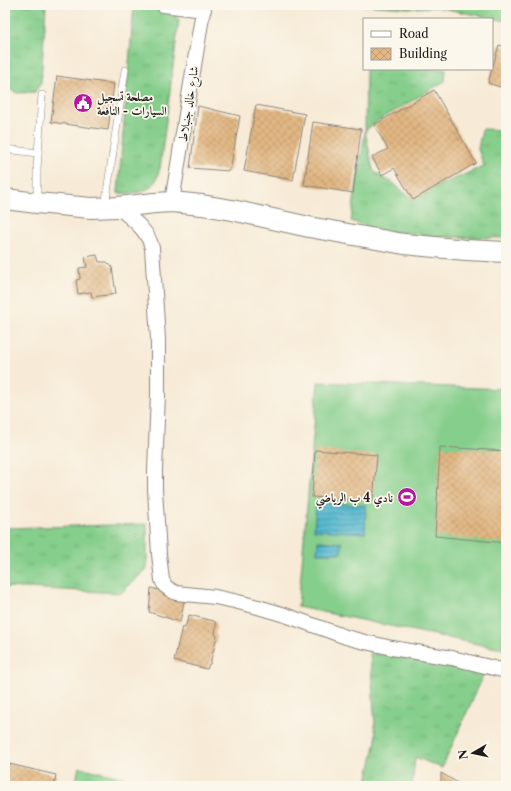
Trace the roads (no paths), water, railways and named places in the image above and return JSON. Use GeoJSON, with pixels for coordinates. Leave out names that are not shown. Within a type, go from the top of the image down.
{"type":"FeatureCollection","features":[{"type":"Feature","properties":{"kind":"main road"},"geometry":{"type":"LineString","coordinates":[[5,199],[87,208],[111,208],[172,202],[202,205],[309,227],[404,244],[506,252]]}},
{"type":"Feature","properties":{"kind":"street"},"geometry":{"type":"LineString","coordinates":[[163,5],[204,7]]}},
{"type":"Feature","properties":{"kind":"street","name":"شارع خالد جنبلاط"},"geometry":{"type":"LineString","coordinates":[[172,202],[204,7]]}},
{"type":"Feature","properties":{"kind":"street"},"geometry":{"type":"LineString","coordinates":[[111,208],[138,224],[146,233],[151,242],[152,248],[158,339],[155,490],[159,554],[162,580],[165,586],[176,593],[234,600],[285,614],[346,637],[361,641],[452,658],[506,671]]}},
{"type":"Feature","properties":{"kind":"lane"},"geometry":{"type":"LineString","coordinates":[[111,208],[125,70]]}},
{"type":"Feature","properties":{"kind":"lane"},"geometry":{"type":"LineString","coordinates":[[37,203],[36,169],[42,95]]}},
{"type":"Feature","properties":{"kind":"lane"},"geometry":{"type":"LineString","coordinates":[[5,149],[38,153]]}},
{"type":"Feature","properties":{"kind":"water"},"geometry":{"type":"Polygon","coordinates":[[[316,503],[366,505],[365,533],[314,530],[316,503]]]}},
{"type":"Feature","properties":{"kind":"water"},"geometry":{"type":"Polygon","coordinates":[[[318,541],[342,543],[341,553],[317,553],[318,541]]]}},
{"type":"Feature","properties":{"kind":"place","name":"مصلحة تسجيل السيارات - النافعة"},"geometry":{"type":"Point","coordinates":[83,103]}},
{"type":"Feature","properties":{"kind":"place","name":"نادي 4 ب الرياضي"},"geometry":{"type":"Point","coordinates":[407,497]}}]}
